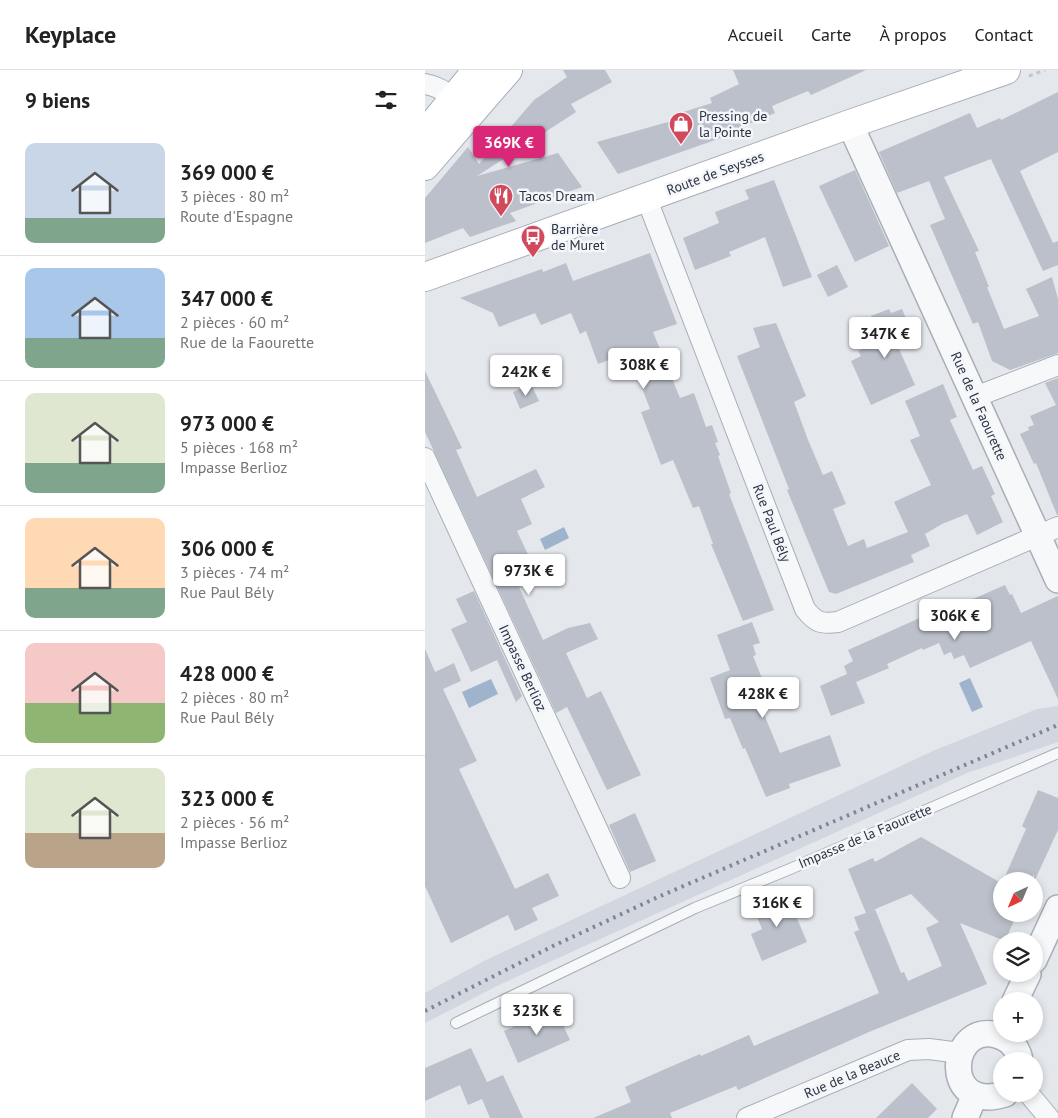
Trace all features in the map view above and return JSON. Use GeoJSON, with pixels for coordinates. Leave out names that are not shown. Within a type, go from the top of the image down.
{"type":"FeatureCollection","features":[{"type":"Feature","properties":{"kind":"main road"},"geometry":{"type":"LineString","coordinates":[[459,110],[477,70]]}},
{"type":"Feature","properties":{"kind":"main road"},"geometry":{"type":"LineString","coordinates":[[428,150],[459,110],[508,70]]}},
{"type":"Feature","properties":{"kind":"main road","name":"Route de Seysses"},"geometry":{"type":"LineString","coordinates":[[425,277],[1006,70]]}},
{"type":"Feature","properties":{"kind":"street"},"geometry":{"type":"LineString","coordinates":[[425,84],[435,86],[459,110]]}},
{"type":"Feature","properties":{"kind":"street","name":"Rue de la Faourette"},"geometry":{"type":"LineString","coordinates":[[850,124],[975,397],[1048,531],[1058,580]]}},
{"type":"Feature","properties":{"kind":"street","name":"Rue Paul Bély"},"geometry":{"type":"LineString","coordinates":[[647,198],[805,609],[813,620],[825,624],[837,622],[1048,531]]}},
{"type":"Feature","properties":{"kind":"street"},"geometry":{"type":"LineString","coordinates":[[975,397],[1058,365]]}},
{"type":"Feature","properties":{"kind":"street","name":"Impasse Berlioz"},"geometry":{"type":"LineString","coordinates":[[425,458],[620,878]]}},
{"type":"Feature","properties":{"kind":"street"},"geometry":{"type":"LineString","coordinates":[[1043,940],[1058,908]]}},
{"type":"Feature","properties":{"kind":"street"},"geometry":{"type":"LineString","coordinates":[[993,1034],[983,1035],[969,1041],[960,1052],[957,1066],[961,1081],[968,1090],[975,1095],[993,1098]]}},
{"type":"Feature","properties":{"kind":"street"},"geometry":{"type":"LineString","coordinates":[[1009,1042],[1016,1052]]}},
{"type":"Feature","properties":{"kind":"street","name":"Rue de la Beauce"},"geometry":{"type":"LineString","coordinates":[[747,1118],[908,1050],[929,1049],[960,1052]]}},
{"type":"Feature","properties":{"kind":"street"},"geometry":{"type":"LineString","coordinates":[[965,1118],[975,1095]]}},
{"type":"Feature","properties":{"kind":"street"},"geometry":{"type":"LineString","coordinates":[[1036,1102],[1049,1118]]}},
{"type":"Feature","properties":{"kind":"lane","name":"Impasse de la Faourette"},"geometry":{"type":"LineString","coordinates":[[457,1023],[695,908],[1058,753]]}},
{"type":"Feature","properties":{"kind":"shaded area"},"geometry":{"type":"Polygon","coordinates":[[[1058,706],[1058,742],[967,773],[501,984],[425,1023],[425,993],[486,960],[933,751],[1037,709],[1058,706]]]}},
{"type":"Feature","properties":{"kind":"water"},"geometry":{"type":"Polygon","coordinates":[[[564,527],[569,538],[545,550],[540,539],[564,527]]]}},
{"type":"Feature","properties":{"kind":"water"},"geometry":{"type":"Polygon","coordinates":[[[970,678],[983,707],[972,712],[959,683],[970,678]]]}},
{"type":"Feature","properties":{"kind":"water"},"geometry":{"type":"Polygon","coordinates":[[[491,679],[498,694],[469,708],[462,692],[491,679]]]}},
{"type":"Feature","properties":{"kind":"building"},"geometry":{"type":"Polygon","coordinates":[[[563,70],[605,70],[612,82],[571,104],[576,112],[477,176],[558,153],[582,187],[510,213],[516,221],[470,237],[463,228],[425,243],[425,198],[468,147],[479,164],[534,100],[567,77],[563,70]]]}},
{"type":"Feature","properties":{"kind":"building"},"geometry":{"type":"Polygon","coordinates":[[[733,70],[866,70],[811,95],[808,91],[772,106],[775,113],[723,135],[724,137],[618,174],[597,142],[682,118],[680,113],[712,103],[710,98],[739,84],[733,70]]]}},
{"type":"Feature","properties":{"kind":"building"},"geometry":{"type":"Polygon","coordinates":[[[1058,92],[1058,152],[1020,171],[1053,243],[1058,241],[1058,265],[1043,271],[991,159],[944,177],[979,251],[975,252],[1004,329],[1039,316],[1026,289],[1052,277],[1058,299],[1058,353],[1010,370],[992,361],[978,322],[973,324],[930,225],[945,219],[929,181],[897,193],[879,152],[970,113],[977,128],[1000,118],[1001,120],[1058,92]]]}},
{"type":"Feature","properties":{"kind":"building"},"geometry":{"type":"Polygon","coordinates":[[[855,170],[889,246],[855,262],[819,186],[855,170]]]}},
{"type":"Feature","properties":{"kind":"building"},"geometry":{"type":"Polygon","coordinates":[[[774,180],[812,277],[783,287],[765,237],[729,252],[731,256],[695,270],[683,238],[719,223],[715,212],[749,199],[745,190],[774,180]]]}},
{"type":"Feature","properties":{"kind":"building"},"geometry":{"type":"Polygon","coordinates":[[[650,253],[677,324],[653,332],[680,398],[694,393],[706,427],[712,425],[718,442],[715,443],[720,455],[718,456],[731,493],[729,494],[774,610],[743,621],[711,544],[713,544],[699,506],[693,508],[673,460],[661,465],[641,412],[650,409],[636,373],[633,375],[625,354],[598,364],[586,331],[580,334],[571,313],[541,325],[535,313],[499,327],[493,313],[460,298],[542,269],[543,272],[566,263],[573,281],[650,253]]]}},
{"type":"Feature","properties":{"kind":"building"},"geometry":{"type":"Polygon","coordinates":[[[837,265],[848,287],[828,297],[817,275],[837,265]]]}},
{"type":"Feature","properties":{"kind":"building"},"geometry":{"type":"Polygon","coordinates":[[[889,309],[891,313],[902,309],[913,335],[896,342],[915,385],[871,405],[851,361],[861,356],[858,351],[882,341],[871,316],[889,309]]]}},
{"type":"Feature","properties":{"kind":"building"},"geometry":{"type":"Polygon","coordinates":[[[776,323],[806,396],[794,402],[808,440],[823,475],[832,471],[846,504],[833,509],[848,546],[864,539],[867,548],[908,532],[894,502],[931,485],[910,440],[920,436],[905,401],[943,384],[957,417],[950,420],[973,470],[982,466],[995,494],[991,496],[1003,522],[977,535],[967,514],[942,524],[925,534],[930,546],[911,555],[914,562],[836,594],[829,592],[787,490],[789,489],[737,356],[760,347],[753,328],[776,323]]]}},
{"type":"Feature","properties":{"kind":"building"},"geometry":{"type":"Polygon","coordinates":[[[425,371],[462,448],[456,450],[477,497],[536,469],[545,487],[521,499],[532,524],[517,531],[539,578],[519,587],[543,640],[568,628],[590,623],[598,639],[566,653],[587,698],[601,691],[641,775],[607,790],[567,707],[556,713],[425,432],[425,371]]]}},
{"type":"Feature","properties":{"kind":"building"},"geometry":{"type":"Polygon","coordinates":[[[1058,378],[1057,515],[1036,463],[1034,464],[1020,434],[1029,430],[1028,427],[1034,425],[1030,416],[1056,405],[1045,383],[1058,378]]]}},
{"type":"Feature","properties":{"kind":"building"},"geometry":{"type":"Polygon","coordinates":[[[531,384],[539,401],[520,409],[513,392],[531,384]]]}},
{"type":"Feature","properties":{"kind":"building"},"geometry":{"type":"Polygon","coordinates":[[[1005,585],[1010,595],[1012,594],[1021,613],[1058,596],[1058,699],[1031,641],[970,668],[964,655],[954,659],[951,652],[944,655],[939,643],[923,650],[922,648],[887,664],[889,668],[856,682],[865,703],[831,716],[820,686],[847,674],[844,666],[853,661],[848,650],[940,609],[941,611],[957,606],[1005,585]]]}},
{"type":"Feature","properties":{"kind":"building"},"geometry":{"type":"Polygon","coordinates":[[[474,591],[522,696],[516,702],[497,660],[471,672],[451,629],[467,622],[456,599],[474,591]]]}},
{"type":"Feature","properties":{"kind":"building"},"geometry":{"type":"Polygon","coordinates":[[[752,622],[760,643],[753,645],[756,655],[753,656],[768,693],[757,697],[780,753],[830,735],[841,766],[789,784],[790,788],[766,797],[730,718],[725,719],[710,678],[730,670],[717,635],[752,622]]]}},
{"type":"Feature","properties":{"kind":"building"},"geometry":{"type":"Polygon","coordinates":[[[425,649],[435,672],[454,663],[461,681],[443,689],[477,761],[459,769],[515,889],[548,873],[559,896],[532,908],[538,920],[515,931],[508,915],[451,943],[425,886],[425,649]]]}},
{"type":"Feature","properties":{"kind":"building"},"geometry":{"type":"Polygon","coordinates":[[[1038,790],[1058,798],[1058,830],[1039,872],[1007,872],[1026,829],[1022,826],[1038,790]]]}},
{"type":"Feature","properties":{"kind":"building"},"geometry":{"type":"Polygon","coordinates":[[[635,813],[656,861],[630,872],[609,825],[635,813]]]}},
{"type":"Feature","properties":{"kind":"building"},"geometry":{"type":"Polygon","coordinates":[[[921,837],[993,878],[993,922],[1013,922],[1009,932],[993,932],[993,936],[960,923],[987,984],[869,1032],[738,1090],[736,1086],[670,1113],[672,1118],[593,1118],[631,1102],[625,1087],[663,1070],[749,1035],[754,1046],[879,993],[854,932],[859,930],[854,917],[866,913],[848,869],[873,858],[875,862],[921,837]],[[911,894],[875,909],[901,973],[904,972],[908,981],[942,966],[926,928],[939,922],[911,894]]]}},
{"type":"Feature","properties":{"kind":"building"},"geometry":{"type":"Polygon","coordinates":[[[775,895],[778,901],[788,897],[807,942],[762,961],[751,934],[762,929],[752,905],[775,895]]]}},
{"type":"Feature","properties":{"kind":"building"},"geometry":{"type":"Polygon","coordinates":[[[555,1008],[570,1040],[518,1063],[504,1031],[555,1008]]]}},
{"type":"Feature","properties":{"kind":"building"},"geometry":{"type":"Polygon","coordinates":[[[471,1048],[487,1082],[503,1075],[523,1118],[490,1118],[482,1099],[468,1105],[460,1085],[425,1101],[425,1068],[471,1048]]]}},
{"type":"Feature","properties":{"kind":"building"},"geometry":{"type":"Polygon","coordinates":[[[912,1083],[937,1109],[928,1118],[876,1118],[912,1083]]]}},
{"type":"Feature","properties":{"kind":"railway"},"geometry":{"type":"LineString","coordinates":[[425,1011],[553,946],[658,897],[1058,725]]}},
{"type":"Feature","properties":{"kind":"place","name":"Pressing de la Pointe"},"geometry":{"type":"Point","coordinates":[681,145]}},
{"type":"Feature","properties":{"kind":"place","name":"Tacos Dream"},"geometry":{"type":"Point","coordinates":[501,217]}},
{"type":"Feature","properties":{"kind":"place","name":"Barrière de Muret"},"geometry":{"type":"Point","coordinates":[533,258]}}]}
